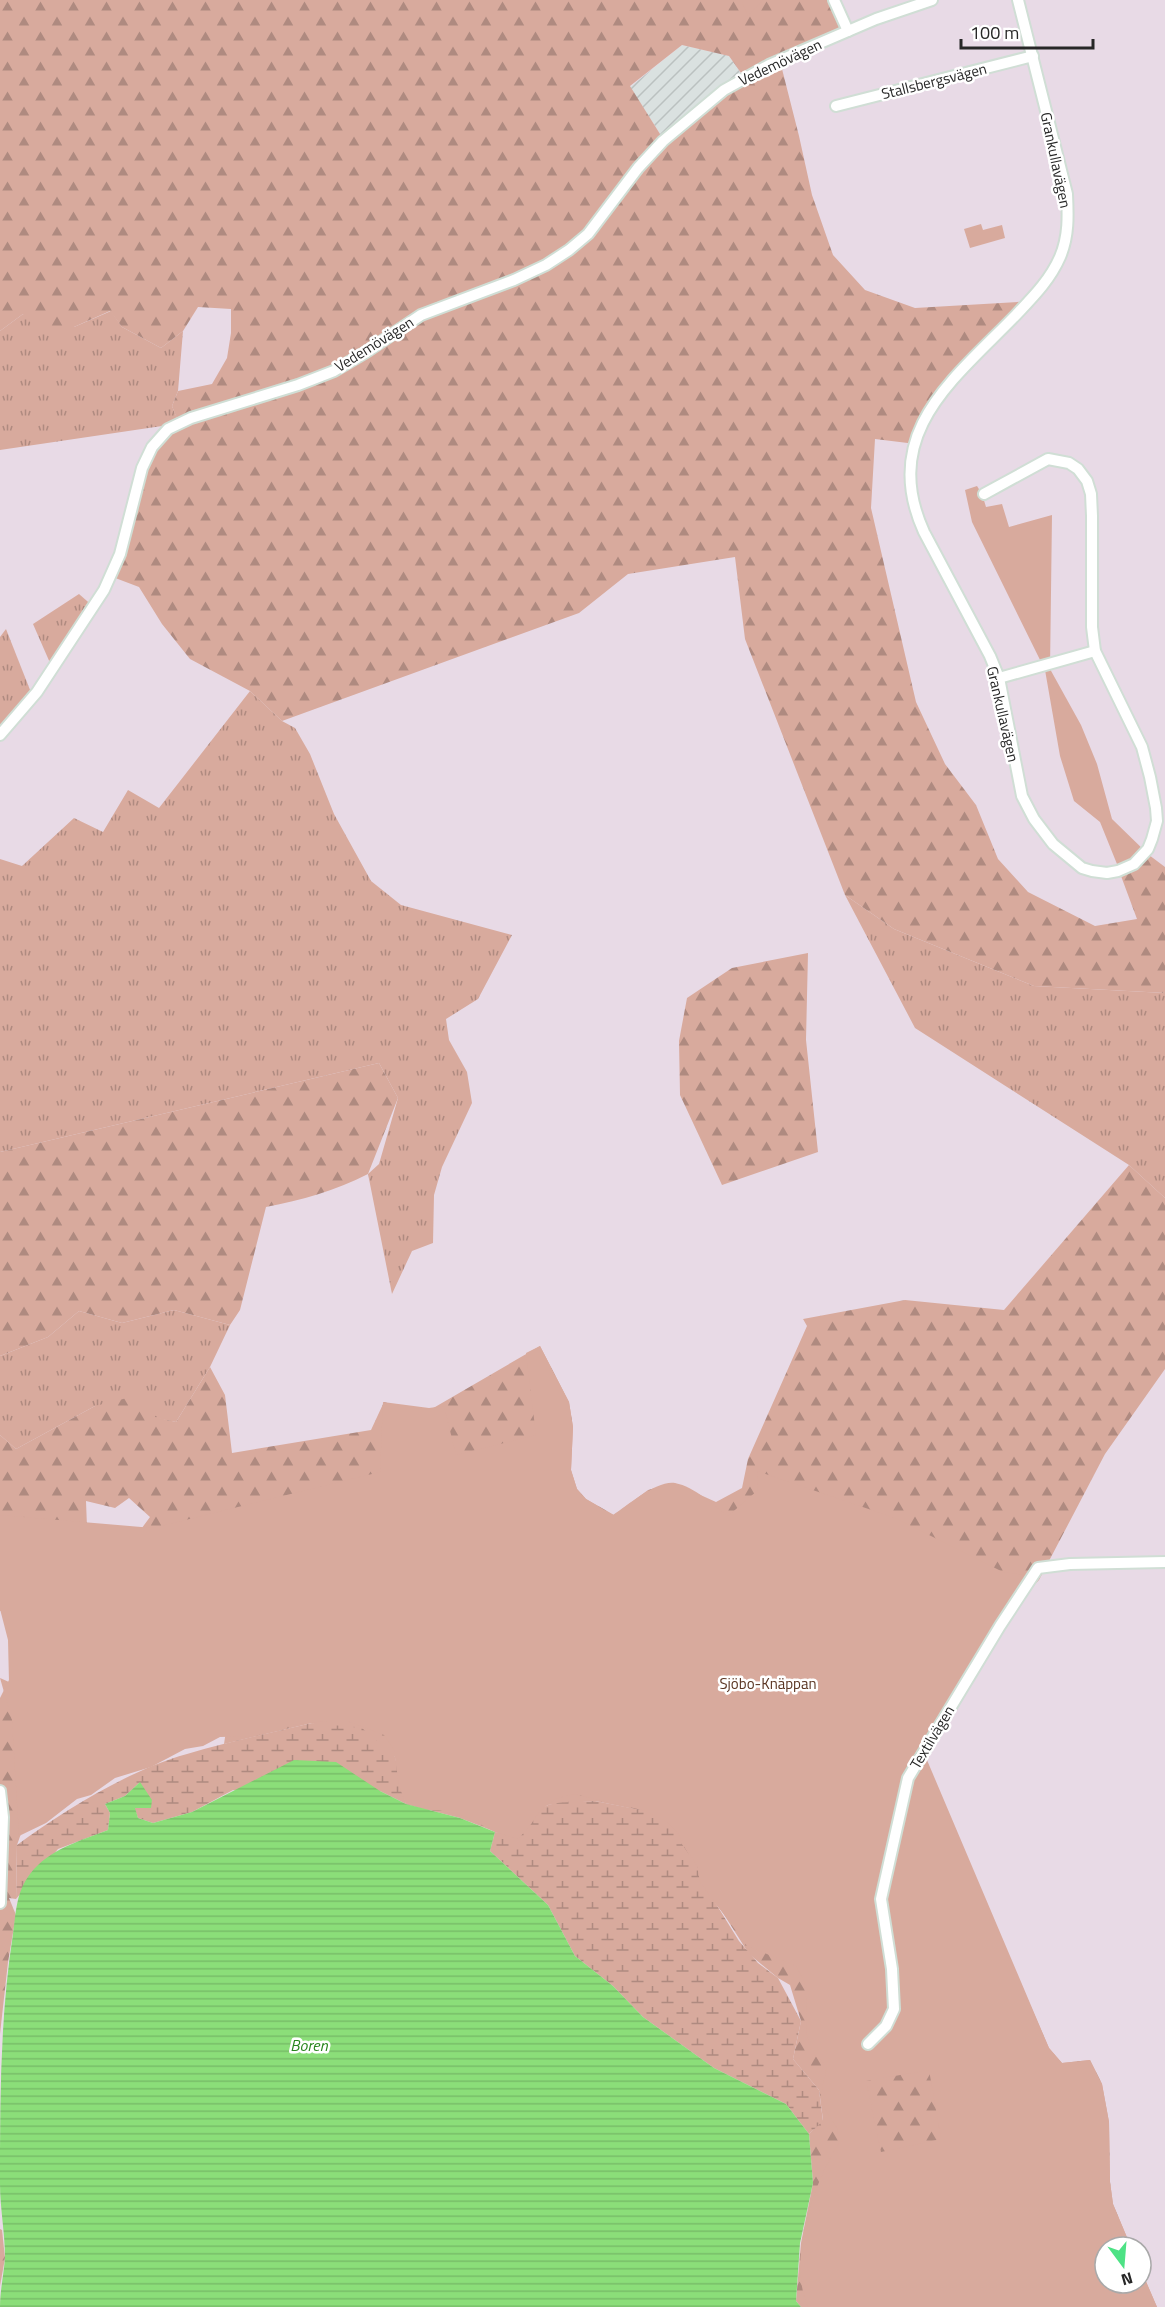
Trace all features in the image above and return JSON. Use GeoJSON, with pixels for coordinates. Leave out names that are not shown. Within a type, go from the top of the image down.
{"type":"FeatureCollection","features":[{"type":"Feature","properties":{"kind":"street"},"geometry":{"type":"LineString","coordinates":[[834,0],[848,31]]}},
{"type":"Feature","properties":{"kind":"street","name":"Vedemövägen"},"geometry":{"type":"LineString","coordinates":[[0,735],[37,692],[104,590],[120,554],[142,468],[152,447],[168,429],[191,418],[298,385],[334,371],[421,315],[514,280],[546,265],[588,234],[638,168],[695,112],[724,90],[754,72],[848,31],[932,0]]}},
{"type":"Feature","properties":{"kind":"street","name":"Grankullavägen"},"geometry":{"type":"LineString","coordinates":[[984,494],[1046,460],[1069,463],[1085,477],[1091,494],[1092,627],[1095,651],[1142,747],[1155,808],[1156,829],[1148,849],[1134,864],[1118,872],[1097,872],[1077,865],[1053,844],[1034,819],[1022,796],[999,678],[990,656],[920,523],[913,503],[910,471],[916,437],[931,407],[1044,285],[1055,268],[1064,245],[1068,225],[1067,194],[1018,0]]}},
{"type":"Feature","properties":{"kind":"street","name":"Stallsbergsvägen"},"geometry":{"type":"LineString","coordinates":[[836,106],[1033,56]]}},
{"type":"Feature","properties":{"kind":"street"},"geometry":{"type":"LineString","coordinates":[[999,678],[1095,651]]}},
{"type":"Feature","properties":{"kind":"street","name":"Textilvägen"},"geometry":{"type":"LineString","coordinates":[[868,2043],[886,2026],[894,2009],[892,1969],[881,1899],[896,1840],[905,1787],[928,1743],[1038,1568],[1070,1564],[1165,1562]]}},
{"type":"Feature","properties":{"kind":"street"},"geometry":{"type":"LineString","coordinates":[[0,1791],[3,1817],[0,1903]]}},
{"type":"Feature","properties":{"kind":"shaded area"},"geometry":{"type":"Polygon","coordinates":[[[682,45],[729,56],[746,81],[666,143],[630,87],[682,45]]]}},
{"type":"Feature","properties":{"kind":"green space"},"geometry":{"type":"Polygon","coordinates":[[[0,0],[833,0],[846,36],[781,65],[812,195],[833,255],[865,290],[915,308],[1033,301],[985,350],[935,408],[916,444],[875,439],[871,508],[916,702],[945,764],[976,805],[998,859],[1028,892],[1095,926],[1137,919],[1121,876],[1138,867],[1149,855],[1165,867],[1165,993],[1034,986],[894,929],[845,895],[745,639],[735,557],[628,574],[579,613],[282,721],[250,691],[190,659],[162,624],[139,587],[110,576],[138,476],[166,435],[181,429],[172,406],[178,391],[212,384],[227,358],[231,333],[231,309],[198,307],[183,331],[161,348],[122,327],[110,311],[74,327],[34,327],[23,314],[0,331],[0,0]],[[682,45],[630,86],[665,142],[720,96],[746,80],[729,56],[682,45]]]}},
{"type":"Feature","properties":{"kind":"green space"},"geometry":{"type":"Polygon","coordinates":[[[741,0],[763,0],[748,16],[741,0]]]}},
{"type":"Feature","properties":{"kind":"green space"},"geometry":{"type":"Polygon","coordinates":[[[981,224],[983,230],[1002,225],[1005,238],[970,248],[964,229],[981,224]]]}},
{"type":"Feature","properties":{"kind":"green space"},"geometry":{"type":"Polygon","coordinates":[[[111,311],[122,327],[161,348],[183,331],[178,391],[172,406],[182,430],[166,435],[162,426],[0,450],[0,331],[23,314],[74,327],[111,311]]]}},
{"type":"Feature","properties":{"kind":"green space"},"geometry":{"type":"Polygon","coordinates":[[[977,486],[986,507],[1002,504],[1009,527],[1052,515],[1050,669],[1081,725],[1097,764],[1112,819],[1149,855],[1121,874],[1100,822],[1074,801],[1060,756],[1045,670],[972,522],[965,490],[977,486]]]}},
{"type":"Feature","properties":{"kind":"green space"},"geometry":{"type":"Polygon","coordinates":[[[79,594],[95,608],[54,672],[33,624],[79,594]]]}},
{"type":"Feature","properties":{"kind":"green space"},"geometry":{"type":"Polygon","coordinates":[[[6,629],[34,700],[0,740],[0,637],[6,629]]]}},
{"type":"Feature","properties":{"kind":"green space"},"geometry":{"type":"Polygon","coordinates":[[[250,691],[282,721],[295,728],[310,754],[334,814],[371,881],[401,905],[512,935],[478,999],[446,1019],[449,1040],[467,1072],[472,1103],[442,1167],[434,1195],[433,1243],[412,1251],[392,1294],[368,1174],[379,1164],[398,1098],[379,1063],[0,1152],[0,859],[22,866],[74,818],[103,832],[128,790],[159,808],[250,691]]]}},
{"type":"Feature","properties":{"kind":"green space"},"geometry":{"type":"Polygon","coordinates":[[[845,895],[894,929],[1034,986],[1165,993],[1165,1198],[1129,1165],[915,1028],[845,895]]]}},
{"type":"Feature","properties":{"kind":"green space"},"geometry":{"type":"Polygon","coordinates":[[[808,953],[806,1040],[818,1152],[722,1185],[680,1095],[679,1041],[687,998],[732,968],[808,953]]]}},
{"type":"Feature","properties":{"kind":"green space"},"geometry":{"type":"Polygon","coordinates":[[[379,1063],[398,1098],[368,1174],[318,1194],[266,1207],[240,1310],[230,1325],[174,1310],[122,1323],[79,1311],[48,1337],[0,1356],[0,1152],[379,1063]]]}},
{"type":"Feature","properties":{"kind":"green space","name":"Sjöbo-Knäppan"},"geometry":{"type":"Polygon","coordinates":[[[1129,1165],[1165,1198],[1165,1369],[1105,1454],[1039,1580],[1002,1620],[924,1753],[927,1768],[1049,2048],[1062,2063],[1090,2060],[1102,2084],[1109,2122],[1110,2182],[1113,2204],[1126,2235],[1093,2235],[1093,2295],[1152,2295],[1157,2307],[801,2307],[796,2301],[801,2243],[813,2183],[809,2134],[823,2120],[819,2090],[793,2059],[801,2021],[790,1985],[749,1954],[723,1913],[639,1810],[595,1801],[547,1805],[501,1834],[460,1818],[406,1804],[395,1757],[312,1723],[224,1744],[234,1677],[136,1536],[150,1517],[129,1498],[115,1508],[86,1501],[87,1527],[23,1828],[17,1845],[16,1899],[9,1898],[16,1915],[0,2034],[0,1698],[11,1676],[7,1610],[0,1611],[0,1435],[16,1449],[95,1406],[139,1395],[155,1417],[176,1422],[210,1367],[225,1395],[232,1453],[371,1430],[384,1402],[423,1414],[540,1346],[569,1402],[573,1427],[571,1470],[577,1489],[586,1499],[614,1515],[648,1490],[674,1483],[716,1502],[742,1488],[748,1459],[807,1326],[803,1319],[905,1300],[1004,1310],[1129,1165]]]}},
{"type":"Feature","properties":{"kind":"green space"},"geometry":{"type":"Polygon","coordinates":[[[174,1310],[230,1325],[210,1367],[176,1422],[95,1406],[16,1449],[0,1435],[0,1356],[48,1337],[79,1311],[122,1323],[174,1310]]]}},
{"type":"Feature","properties":{"kind":"green space","name":"Sjöbo-Knäppan"},"geometry":{"type":"Polygon","coordinates":[[[540,1346],[569,1402],[573,1427],[571,1470],[577,1489],[586,1499],[613,1515],[651,1489],[675,1483],[697,1492],[728,1516],[758,1490],[757,1471],[895,1518],[1003,1572],[1032,1576],[924,1753],[1049,2048],[1062,2063],[1090,2060],[1102,2084],[1109,2122],[1110,2182],[1113,2204],[1126,2235],[1093,2235],[1093,2295],[1152,2295],[1157,2307],[808,2307],[802,2288],[800,2267],[806,2223],[820,2179],[839,2143],[837,2128],[825,2109],[821,2094],[827,2066],[811,2052],[806,2031],[807,2006],[804,1981],[796,1966],[747,1946],[700,1882],[697,1866],[677,1832],[666,1821],[646,1811],[574,1794],[555,1799],[540,1811],[518,1839],[495,1832],[467,1817],[406,1804],[399,1786],[394,1750],[384,1735],[347,1721],[327,1721],[289,1725],[256,1736],[220,1737],[203,1746],[185,1749],[151,1767],[115,1778],[91,1795],[77,1799],[46,1823],[19,1836],[12,1720],[0,1678],[9,1682],[8,1640],[0,1609],[0,1515],[153,1528],[380,1472],[383,1402],[429,1408],[444,1406],[456,1455],[536,1435],[526,1353],[540,1346]],[[929,2070],[866,2081],[881,2152],[941,2139],[929,2070]]]}},
{"type":"Feature","properties":{"kind":"green space"},"geometry":{"type":"Polygon","coordinates":[[[312,1723],[362,1728],[395,1757],[406,1804],[380,1791],[233,1790],[192,1812],[153,1823],[138,1818],[134,1807],[152,1801],[139,1783],[125,1796],[105,1804],[110,1813],[108,1830],[58,1849],[16,1899],[17,1845],[98,1792],[165,1761],[312,1723]]]}},
{"type":"Feature","properties":{"kind":"green space"},"geometry":{"type":"Polygon","coordinates":[[[595,1801],[646,1811],[666,1821],[697,1866],[713,1899],[739,1941],[758,1963],[778,1978],[801,2021],[793,2059],[819,2090],[823,2121],[809,2134],[786,2104],[714,2068],[643,2017],[613,1986],[575,1956],[548,1905],[490,1851],[495,1832],[509,1831],[548,1805],[595,1801]]]}},
{"type":"Feature","properties":{"kind":"green space"},"geometry":{"type":"Polygon","coordinates":[[[0,2229],[2,2230],[5,2258],[0,2286],[0,2229]]]}},
{"type":"Feature","properties":{"kind":"water","name":"Boren"},"geometry":{"type":"Polygon","coordinates":[[[294,1760],[336,1762],[380,1791],[406,1804],[460,1818],[495,1832],[490,1851],[548,1905],[575,1956],[613,1986],[643,2017],[714,2068],[786,2104],[809,2134],[813,2183],[800,2243],[796,2301],[801,2307],[0,2307],[5,2257],[0,2184],[3,2028],[16,1911],[25,1881],[46,1858],[76,1842],[108,1830],[110,1813],[105,1804],[125,1796],[140,1782],[152,1800],[151,1808],[135,1808],[138,1818],[153,1823],[192,1812],[294,1760]]]}}]}
